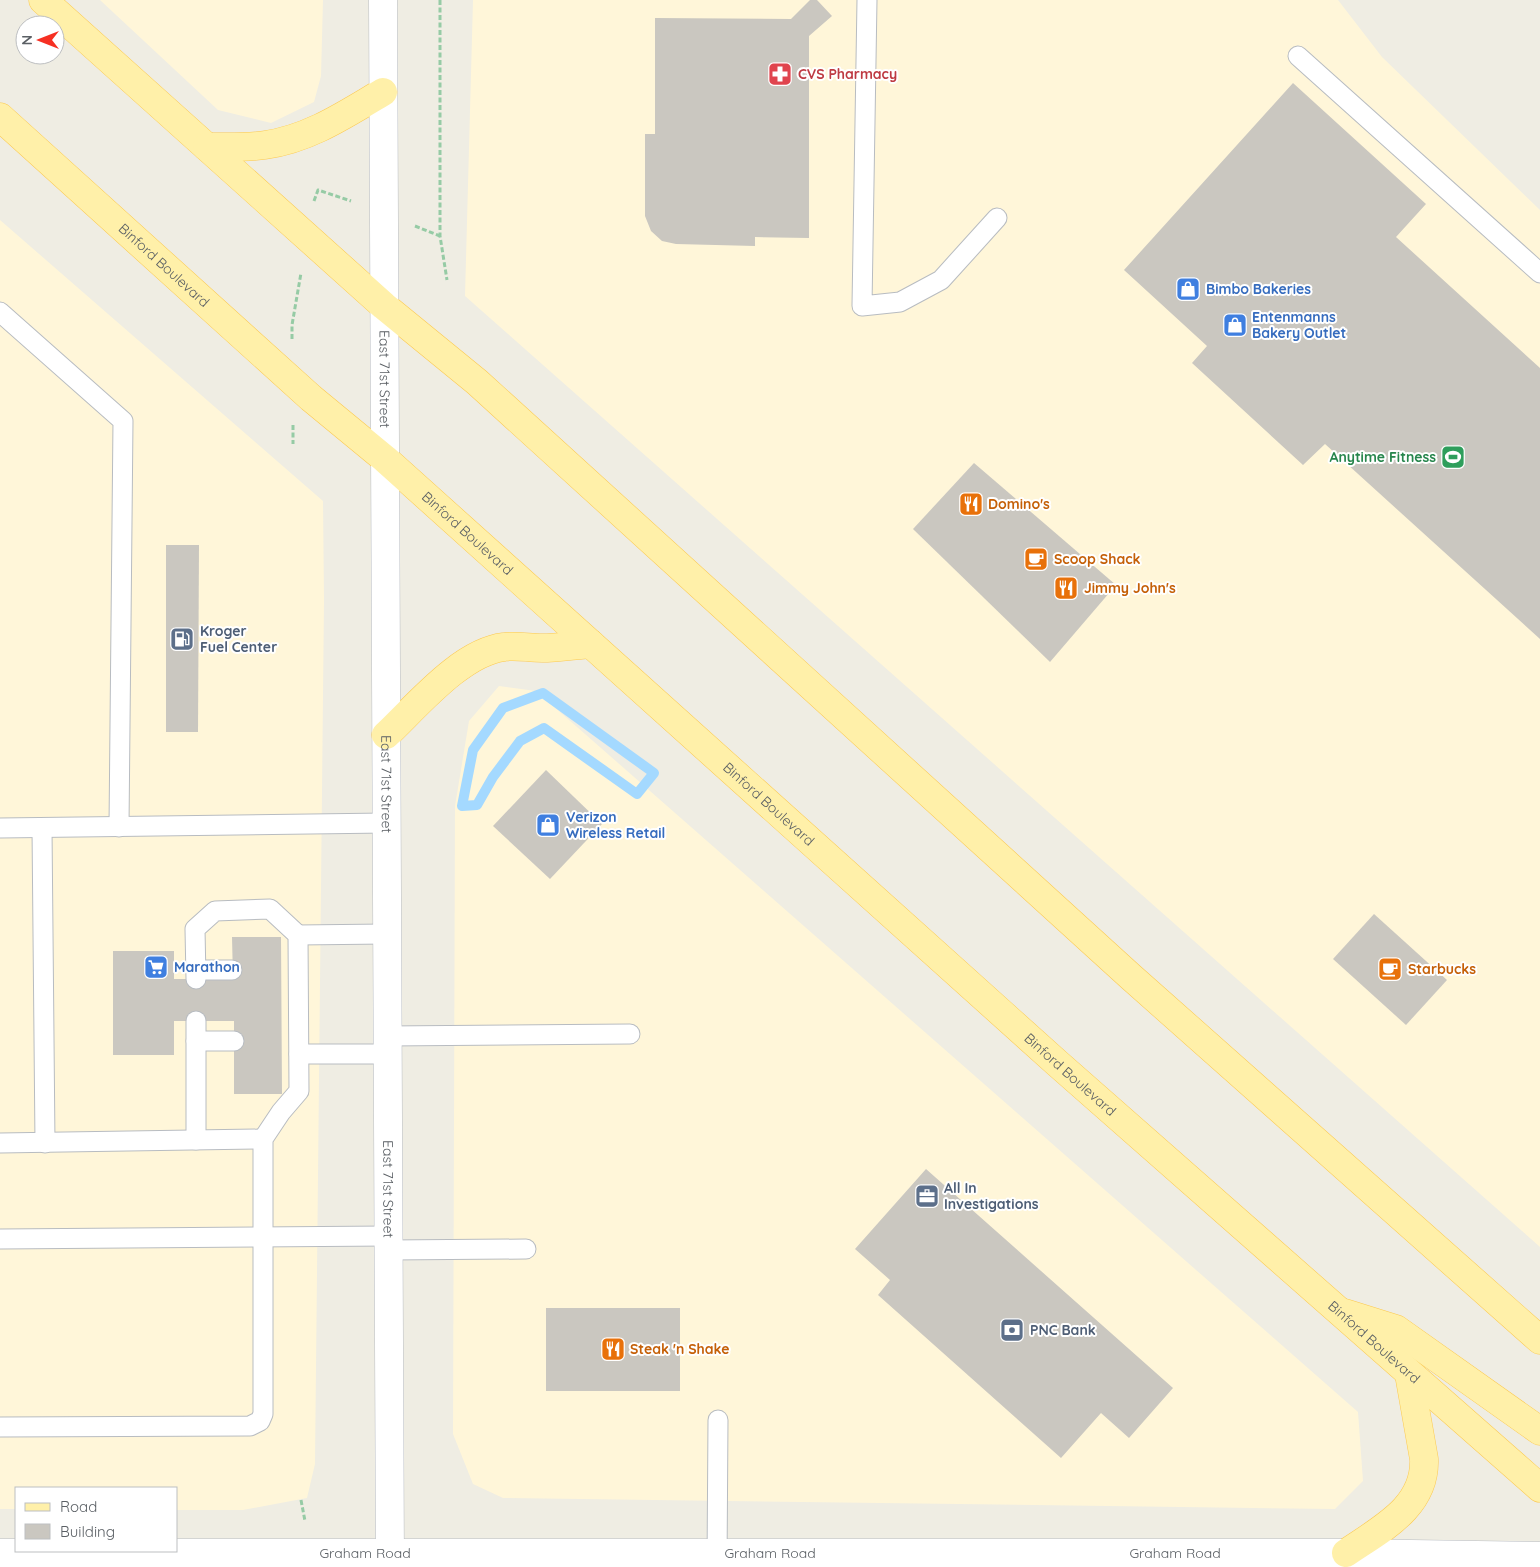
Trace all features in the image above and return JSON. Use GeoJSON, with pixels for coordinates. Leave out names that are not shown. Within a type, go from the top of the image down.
{"type":"FeatureCollection","features":[{"type":"Feature","properties":{"kind":"main road"},"geometry":{"type":"LineString","coordinates":[[43,0],[384,306],[477,382],[1138,983],[1540,1340]]}},
{"type":"Feature","properties":{"kind":"main road"},"geometry":{"type":"LineString","coordinates":[[207,147],[265,146],[290,140],[320,129],[383,92]]}},
{"type":"Feature","properties":{"kind":"main road","name":"Binford Boulevard"},"geometry":{"type":"LineString","coordinates":[[0,117],[311,398],[385,459],[1057,1063],[1540,1488]]}},
{"type":"Feature","properties":{"kind":"main road"},"geometry":{"type":"LineString","coordinates":[[386,735],[449,676],[469,660],[487,651],[503,647],[543,648],[591,644]]}},
{"type":"Feature","properties":{"kind":"main road"},"geometry":{"type":"LineString","coordinates":[[1337,1310],[1396,1329],[1540,1431]]}},
{"type":"Feature","properties":{"kind":"main road"},"geometry":{"type":"LineString","coordinates":[[1346,1553],[1393,1521],[1406,1509],[1418,1490],[1424,1473],[1424,1459],[1409,1374]]}},
{"type":"Feature","properties":{"kind":"street","name":"East 71st Street"},"geometry":{"type":"LineString","coordinates":[[383,0],[390,1560]]}},
{"type":"Feature","properties":{"kind":"street","name":"Graham Road"},"geometry":{"type":"LineString","coordinates":[[0,1553],[60,1560],[878,1560],[1346,1553],[1540,1556]]}},
{"type":"Feature","properties":{"kind":"lane"},"geometry":{"type":"LineString","coordinates":[[867,0],[862,306],[900,302],[940,280],[997,218]]}},
{"type":"Feature","properties":{"kind":"lane"},"geometry":{"type":"LineString","coordinates":[[1298,56],[1540,273]]}},
{"type":"Feature","properties":{"kind":"lane"},"geometry":{"type":"LineString","coordinates":[[0,312],[123,421],[119,827]]}},
{"type":"Feature","properties":{"kind":"lane"},"geometry":{"type":"LineString","coordinates":[[0,828],[386,823]]}},
{"type":"Feature","properties":{"kind":"lane"},"geometry":{"type":"LineString","coordinates":[[42,828],[45,1142]]}},
{"type":"Feature","properties":{"kind":"lane"},"geometry":{"type":"LineString","coordinates":[[232,970],[197,974],[195,929],[215,912],[270,909],[298,935],[386,934]]}},
{"type":"Feature","properties":{"kind":"lane"},"geometry":{"type":"LineString","coordinates":[[0,1427],[250,1426],[260,1421],[263,1414],[263,1139],[281,1112],[299,1091],[290,1007],[290,970],[298,935]]}},
{"type":"Feature","properties":{"kind":"lane"},"geometry":{"type":"LineString","coordinates":[[196,1021],[196,1140]]}},
{"type":"Feature","properties":{"kind":"lane"},"geometry":{"type":"LineString","coordinates":[[293,1045],[387,1045],[630,1034]]}},
{"type":"Feature","properties":{"kind":"lane"},"geometry":{"type":"LineString","coordinates":[[196,1041],[234,1041]]}},
{"type":"Feature","properties":{"kind":"lane"},"geometry":{"type":"LineString","coordinates":[[0,1143],[263,1139]]}},
{"type":"Feature","properties":{"kind":"lane"},"geometry":{"type":"LineString","coordinates":[[0,1239],[264,1237],[526,1249]]}},
{"type":"Feature","properties":{"kind":"lane"},"geometry":{"type":"LineString","coordinates":[[717,1560],[718,1420]]}},
{"type":"Feature","properties":{"kind":"path"},"geometry":{"type":"LineString","coordinates":[[440,0],[440,236],[446,280]]}},
{"type":"Feature","properties":{"kind":"path"},"geometry":{"type":"LineString","coordinates":[[313,203],[318,190],[337,195]]}},
{"type":"Feature","properties":{"kind":"path"},"geometry":{"type":"LineString","coordinates":[[292,325],[300,285]]}},
{"type":"Feature","properties":{"kind":"shaded area"},"geometry":{"type":"Polygon","coordinates":[[[100,0],[323,0],[321,76],[314,102],[271,123],[218,110],[100,0]]]}},
{"type":"Feature","properties":{"kind":"shaded area"},"geometry":{"type":"Polygon","coordinates":[[[473,0],[1338,0],[1382,57],[1540,210],[1540,1247],[465,296],[473,0]]]}},
{"type":"Feature","properties":{"kind":"shaded area"},"geometry":{"type":"Polygon","coordinates":[[[0,220],[323,501],[324,600],[315,1464],[307,1498],[243,1510],[178,1510],[178,1487],[15,1487],[15,1509],[0,1509],[0,220]]]}},
{"type":"Feature","properties":{"kind":"shaded area"},"geometry":{"type":"Polygon","coordinates":[[[499,686],[536,691],[1358,1412],[1363,1481],[1335,1509],[503,1498],[473,1484],[453,1434],[455,806],[469,721],[499,686]]]}},
{"type":"Feature","properties":{"kind":"building","name":"CVS Pharmacy"},"geometry":{"type":"Polygon","coordinates":[[[810,0],[817,0],[832,16],[809,36],[809,238],[755,237],[755,246],[676,244],[662,241],[651,231],[645,216],[645,134],[655,134],[655,18],[791,19],[810,0]]]}},
{"type":"Feature","properties":{"kind":"building"},"geometry":{"type":"Polygon","coordinates":[[[1293,83],[1426,204],[1396,237],[1540,368],[1540,639],[1325,444],[1303,465],[1192,363],[1207,346],[1124,270],[1293,83]]]}},
{"type":"Feature","properties":{"kind":"building"},"geometry":{"type":"Polygon","coordinates":[[[974,463],[1116,585],[1050,662],[913,529],[974,463]]]}},
{"type":"Feature","properties":{"kind":"building","name":"Kroger Fuel Center"},"geometry":{"type":"Polygon","coordinates":[[[166,545],[199,545],[198,732],[166,732],[166,545]]]}},
{"type":"Feature","properties":{"kind":"building","name":"Verizon Wireless Retail"},"geometry":{"type":"Polygon","coordinates":[[[546,770],[602,824],[550,879],[493,826],[546,770]]]}},
{"type":"Feature","properties":{"kind":"building","name":"Starbucks"},"geometry":{"type":"Polygon","coordinates":[[[1374,914],[1447,980],[1406,1025],[1333,959],[1374,914]]]}},
{"type":"Feature","properties":{"kind":"building","name":"Marathon"},"geometry":{"type":"Polygon","coordinates":[[[232,937],[281,937],[282,1094],[234,1094],[234,1021],[174,1021],[174,1055],[113,1055],[113,951],[174,951],[174,979],[233,979],[232,937]]]}},
{"type":"Feature","properties":{"kind":"building","name":"PNC Bank"},"geometry":{"type":"Polygon","coordinates":[[[926,1169],[1173,1388],[1129,1438],[1101,1413],[1061,1458],[878,1295],[890,1280],[855,1249],[926,1169]]]}},
{"type":"Feature","properties":{"kind":"building","name":"Steak 'n Shake"},"geometry":{"type":"Polygon","coordinates":[[[546,1308],[680,1308],[680,1391],[546,1391],[546,1308]]]}},
{"type":"Feature","properties":{"kind":"waterway"},"geometry":{"type":"LineString","coordinates":[[543,693],[654,773],[637,794],[544,728],[520,741],[493,777],[477,805],[462,806],[473,750],[503,708],[543,693]]}},
{"type":"Feature","properties":{"kind":"place","name":"CVS Pharmacy"},"geometry":{"type":"Point","coordinates":[780,74]}},
{"type":"Feature","properties":{"kind":"place","name":"Bimbo Bakeries"},"geometry":{"type":"Point","coordinates":[1188,289]}},
{"type":"Feature","properties":{"kind":"place","name":"Entenmanns Bakery Outlet"},"geometry":{"type":"Point","coordinates":[1235,325]}},
{"type":"Feature","properties":{"kind":"place","name":"Anytime Fitness"},"geometry":{"type":"Point","coordinates":[1453,457]}},
{"type":"Feature","properties":{"kind":"place","name":"Domino's"},"geometry":{"type":"Point","coordinates":[971,504]}},
{"type":"Feature","properties":{"kind":"place","name":"Scoop Shack"},"geometry":{"type":"Point","coordinates":[1036,559]}},
{"type":"Feature","properties":{"kind":"place","name":"Jimmy John's"},"geometry":{"type":"Point","coordinates":[1066,588]}},
{"type":"Feature","properties":{"kind":"place","name":"Kroger Fuel Center"},"geometry":{"type":"Point","coordinates":[182,639]}},
{"type":"Feature","properties":{"kind":"place","name":"Verizon Wireless Retail"},"geometry":{"type":"Point","coordinates":[548,825]}},
{"type":"Feature","properties":{"kind":"place","name":"Marathon"},"geometry":{"type":"Point","coordinates":[156,967]}},
{"type":"Feature","properties":{"kind":"place","name":"Starbucks"},"geometry":{"type":"Point","coordinates":[1390,969]}},
{"type":"Feature","properties":{"kind":"place","name":"All In Investigations"},"geometry":{"type":"Point","coordinates":[927,1196]}},
{"type":"Feature","properties":{"kind":"place","name":"PNC Bank"},"geometry":{"type":"Point","coordinates":[1012,1330]}},
{"type":"Feature","properties":{"kind":"place","name":"Steak 'n Shake"},"geometry":{"type":"Point","coordinates":[613,1349]}}]}
